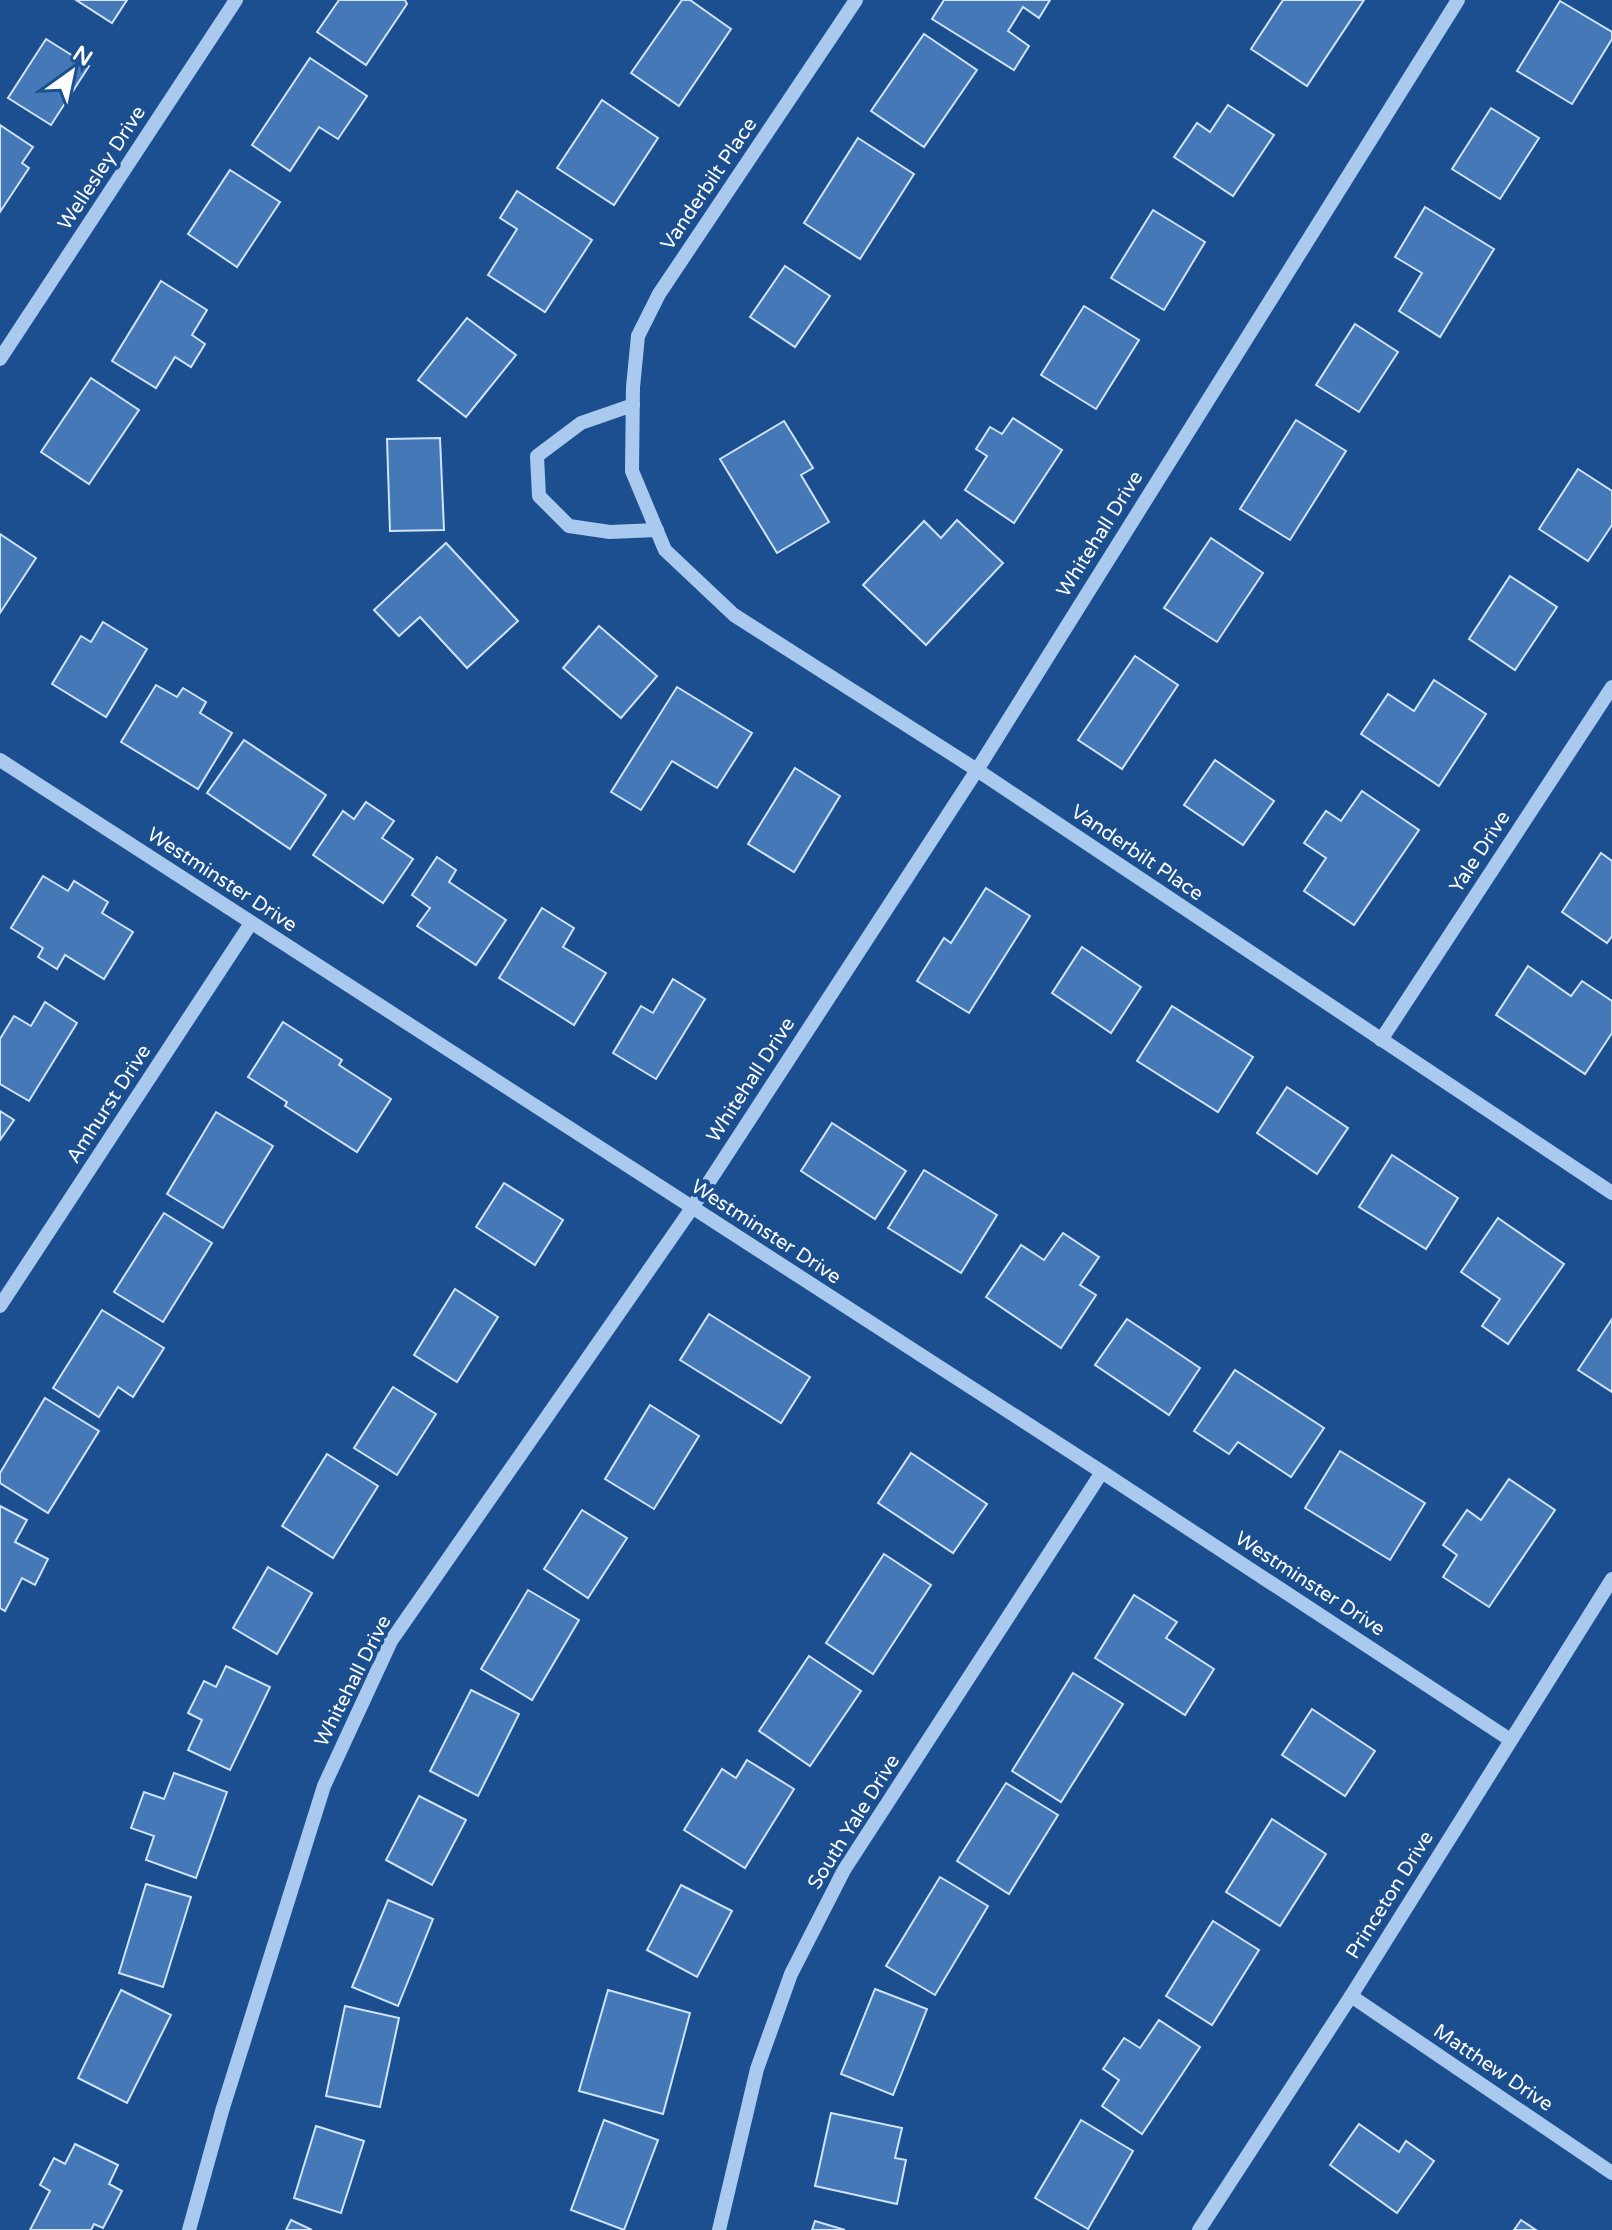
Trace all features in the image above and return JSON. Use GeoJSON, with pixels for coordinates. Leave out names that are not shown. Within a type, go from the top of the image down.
{"type":"FeatureCollection","features":[{"type":"Feature","properties":{"kind":"street","name":"Wellesley Drive"},"geometry":{"type":"LineString","coordinates":[[0,359],[236,0]]}},
{"type":"Feature","properties":{"kind":"street","name":"Vanderbilt Place"},"geometry":{"type":"LineString","coordinates":[[856,0],[659,294],[638,336],[632,471],[665,550],[734,615],[977,770],[1612,1193]]}},
{"type":"Feature","properties":{"kind":"street","name":"Whitehall Drive"},"geometry":{"type":"LineString","coordinates":[[189,2230],[222,2111],[324,1786],[391,1641],[692,1208],[977,770],[1458,0]]}},
{"type":"Feature","properties":{"kind":"street"},"geometry":{"type":"LineString","coordinates":[[633,405],[581,423],[537,456],[539,496],[569,526],[610,532],[657,530]]}},
{"type":"Feature","properties":{"kind":"street","name":"Yale Drive"},"geometry":{"type":"LineString","coordinates":[[1381,1040],[1612,687]]}},
{"type":"Feature","properties":{"kind":"street","name":"Westminster Drive"},"geometry":{"type":"LineString","coordinates":[[0,760],[1102,1472],[1509,1739]]}},
{"type":"Feature","properties":{"kind":"street","name":"Amhurst Drive"},"geometry":{"type":"LineString","coordinates":[[0,1306],[251,923]]}},
{"type":"Feature","properties":{"kind":"street","name":"South Yale Drive"},"geometry":{"type":"LineString","coordinates":[[719,2230],[757,2069],[791,1974],[844,1870],[1102,1472]]}},
{"type":"Feature","properties":{"kind":"street","name":"Princeton Drive"},"geometry":{"type":"LineString","coordinates":[[1199,2230],[1351,1996],[1509,1739],[1612,1579]]}},
{"type":"Feature","properties":{"kind":"street","name":"Matthew Drive"},"geometry":{"type":"LineString","coordinates":[[1351,1996],[1612,2173]]}},
{"type":"Feature","properties":{"kind":"building"},"geometry":{"type":"Polygon","coordinates":[[[76,0],[127,0],[112,23],[76,0]]]}},
{"type":"Feature","properties":{"kind":"building"},"geometry":{"type":"Polygon","coordinates":[[[339,0],[405,0],[407,4],[366,65],[317,32],[339,0]]]}},
{"type":"Feature","properties":{"kind":"building"},"geometry":{"type":"Polygon","coordinates":[[[682,0],[690,0],[731,29],[679,106],[631,73],[682,0]]]}},
{"type":"Feature","properties":{"kind":"building"},"geometry":{"type":"Polygon","coordinates":[[[944,0],[1050,0],[1039,18],[1023,7],[1008,31],[1029,46],[1014,70],[932,19],[944,0]]]}},
{"type":"Feature","properties":{"kind":"building"},"geometry":{"type":"Polygon","coordinates":[[[1283,0],[1364,0],[1307,86],[1251,49],[1283,0]]]}},
{"type":"Feature","properties":{"kind":"building"},"geometry":{"type":"Polygon","coordinates":[[[1560,1],[1612,32],[1612,39],[1572,104],[1517,71],[1560,1]]]}},
{"type":"Feature","properties":{"kind":"building"},"geometry":{"type":"Polygon","coordinates":[[[924,34],[977,70],[924,147],[871,111],[924,34]]]}},
{"type":"Feature","properties":{"kind":"building"},"geometry":{"type":"Polygon","coordinates":[[[46,39],[89,66],[51,125],[8,98],[46,39]]]}},
{"type":"Feature","properties":{"kind":"building"},"geometry":{"type":"Polygon","coordinates":[[[310,58],[367,96],[338,139],[319,127],[290,171],[252,145],[310,58]]]}},
{"type":"Feature","properties":{"kind":"building"},"geometry":{"type":"Polygon","coordinates":[[[602,100],[658,138],[614,205],[557,168],[602,100]]]}},
{"type":"Feature","properties":{"kind":"building"},"geometry":{"type":"Polygon","coordinates":[[[1228,105],[1274,135],[1233,196],[1174,157],[1197,123],[1210,132],[1228,105]]]}},
{"type":"Feature","properties":{"kind":"building"},"geometry":{"type":"Polygon","coordinates":[[[1491,108],[1539,138],[1500,199],[1452,169],[1491,108]]]}},
{"type":"Feature","properties":{"kind":"building"},"geometry":{"type":"Polygon","coordinates":[[[0,125],[33,147],[22,163],[29,168],[0,212],[0,125]]]}},
{"type":"Feature","properties":{"kind":"building"},"geometry":{"type":"Polygon","coordinates":[[[858,138],[914,174],[860,259],[804,223],[858,138]]]}},
{"type":"Feature","properties":{"kind":"building"},"geometry":{"type":"Polygon","coordinates":[[[230,170],[280,202],[237,267],[188,234],[230,170]]]}},
{"type":"Feature","properties":{"kind":"building"},"geometry":{"type":"Polygon","coordinates":[[[517,191],[592,240],[545,312],[488,275],[517,229],[500,218],[517,191]]]}},
{"type":"Feature","properties":{"kind":"building"},"geometry":{"type":"Polygon","coordinates":[[[1425,207],[1494,249],[1440,337],[1399,311],[1422,273],[1395,257],[1425,207]]]}},
{"type":"Feature","properties":{"kind":"building"},"geometry":{"type":"Polygon","coordinates":[[[1153,210],[1205,242],[1164,310],[1111,278],[1153,210]]]}},
{"type":"Feature","properties":{"kind":"building"},"geometry":{"type":"Polygon","coordinates":[[[785,266],[830,296],[795,347],[750,317],[785,266]]]}},
{"type":"Feature","properties":{"kind":"building"},"geometry":{"type":"Polygon","coordinates":[[[161,281],[207,310],[192,335],[205,344],[191,367],[175,357],[156,388],[112,361],[161,281]]]}},
{"type":"Feature","properties":{"kind":"building"},"geometry":{"type":"Polygon","coordinates":[[[1084,306],[1139,340],[1096,409],[1041,375],[1084,306]]]}},
{"type":"Feature","properties":{"kind":"building"},"geometry":{"type":"Polygon","coordinates":[[[467,318],[516,355],[466,417],[418,380],[467,318]]]}},
{"type":"Feature","properties":{"kind":"building"},"geometry":{"type":"Polygon","coordinates":[[[1355,324],[1398,352],[1359,412],[1316,385],[1355,324]]]}},
{"type":"Feature","properties":{"kind":"building"},"geometry":{"type":"Polygon","coordinates":[[[91,378],[139,410],[89,484],[41,452],[91,378]]]}},
{"type":"Feature","properties":{"kind":"building"},"geometry":{"type":"Polygon","coordinates":[[[1013,418],[1062,450],[1014,523],[965,490],[987,456],[976,449],[990,427],[1002,434],[1013,418]]]}},
{"type":"Feature","properties":{"kind":"building"},"geometry":{"type":"Polygon","coordinates":[[[1296,420],[1346,451],[1290,540],[1240,509],[1296,420]]]}},
{"type":"Feature","properties":{"kind":"building"},"geometry":{"type":"Polygon","coordinates":[[[784,421],[813,468],[801,475],[829,522],[777,553],[720,459],[784,421]]]}},
{"type":"Feature","properties":{"kind":"building"},"geometry":{"type":"Polygon","coordinates":[[[440,438],[444,530],[390,531],[387,439],[440,438]]]}},
{"type":"Feature","properties":{"kind":"building"},"geometry":{"type":"Polygon","coordinates":[[[1578,469],[1612,491],[1612,525],[1588,561],[1539,529],[1578,469]]]}},
{"type":"Feature","properties":{"kind":"building"},"geometry":{"type":"Polygon","coordinates":[[[957,520],[1003,563],[926,645],[863,585],[924,521],[941,538],[957,520]]]}},
{"type":"Feature","properties":{"kind":"building"},"geometry":{"type":"Polygon","coordinates":[[[0,534],[36,558],[0,613],[0,534]]]}},
{"type":"Feature","properties":{"kind":"building"},"geometry":{"type":"Polygon","coordinates":[[[1211,538],[1263,573],[1217,642],[1164,608],[1211,538]]]}},
{"type":"Feature","properties":{"kind":"building"},"geometry":{"type":"Polygon","coordinates":[[[446,543],[518,621],[467,668],[420,617],[399,636],[374,610],[446,543]]]}},
{"type":"Feature","properties":{"kind":"building"},"geometry":{"type":"Polygon","coordinates":[[[1510,576],[1557,607],[1515,670],[1469,639],[1510,576]]]}},
{"type":"Feature","properties":{"kind":"building"},"geometry":{"type":"Polygon","coordinates":[[[103,622],[147,649],[106,717],[52,684],[81,636],[91,642],[103,622]]]}},
{"type":"Feature","properties":{"kind":"building"},"geometry":{"type":"Polygon","coordinates":[[[599,626],[657,676],[621,718],[563,668],[599,626]]]}},
{"type":"Feature","properties":{"kind":"building"},"geometry":{"type":"Polygon","coordinates":[[[1135,656],[1178,685],[1122,769],[1078,740],[1135,656]]]}},
{"type":"Feature","properties":{"kind":"building"},"geometry":{"type":"Polygon","coordinates":[[[1434,680],[1486,714],[1439,786],[1361,734],[1388,694],[1414,711],[1434,680]]]}},
{"type":"Feature","properties":{"kind":"building"},"geometry":{"type":"Polygon","coordinates":[[[156,685],[177,697],[183,688],[206,702],[200,713],[232,733],[198,789],[121,742],[156,685]]]}},
{"type":"Feature","properties":{"kind":"building"},"geometry":{"type":"Polygon","coordinates":[[[677,687],[752,733],[717,788],[672,761],[641,810],[611,792],[677,687]]]}},
{"type":"Feature","properties":{"kind":"building"},"geometry":{"type":"Polygon","coordinates":[[[244,740],[326,795],[290,849],[207,793],[244,740]]]}},
{"type":"Feature","properties":{"kind":"building"},"geometry":{"type":"Polygon","coordinates":[[[1215,760],[1274,801],[1243,845],[1184,805],[1215,760]]]}},
{"type":"Feature","properties":{"kind":"building"},"geometry":{"type":"Polygon","coordinates":[[[795,768],[840,796],[794,872],[748,844],[795,768]]]}},
{"type":"Feature","properties":{"kind":"building"},"geometry":{"type":"Polygon","coordinates":[[[1362,791],[1419,830],[1354,925],[1304,891],[1326,858],[1304,843],[1326,811],[1341,821],[1362,791]]]}},
{"type":"Feature","properties":{"kind":"building"},"geometry":{"type":"Polygon","coordinates":[[[366,802],[394,821],[382,838],[413,859],[383,903],[313,855],[343,811],[354,819],[366,802]]]}},
{"type":"Feature","properties":{"kind":"building"},"geometry":{"type":"Polygon","coordinates":[[[1601,853],[1612,861],[1612,936],[1607,943],[1562,912],[1601,853]]]}},
{"type":"Feature","properties":{"kind":"building"},"geometry":{"type":"Polygon","coordinates":[[[437,857],[456,870],[449,882],[506,920],[476,965],[417,926],[430,908],[412,895],[437,857]]]}},
{"type":"Feature","properties":{"kind":"building"},"geometry":{"type":"Polygon","coordinates":[[[43,876],[68,891],[74,881],[108,902],[102,913],[133,932],[104,979],[65,955],[57,969],[38,957],[43,948],[11,928],[43,876]]]}},
{"type":"Feature","properties":{"kind":"building"},"geometry":{"type":"Polygon","coordinates":[[[986,888],[1030,916],[969,1013],[917,981],[944,938],[951,943],[986,888]]]}},
{"type":"Feature","properties":{"kind":"building"},"geometry":{"type":"Polygon","coordinates":[[[542,908],[574,928],[563,947],[606,973],[574,1025],[499,978],[542,908]]]}},
{"type":"Feature","properties":{"kind":"building"},"geometry":{"type":"Polygon","coordinates":[[[1082,947],[1141,987],[1111,1033],[1052,993],[1082,947]]]}},
{"type":"Feature","properties":{"kind":"building"},"geometry":{"type":"Polygon","coordinates":[[[1528,966],[1571,996],[1582,981],[1612,1001],[1612,1033],[1585,1074],[1496,1015],[1528,966]]]}},
{"type":"Feature","properties":{"kind":"building"},"geometry":{"type":"Polygon","coordinates":[[[673,979],[705,999],[656,1079],[613,1053],[641,1006],[653,1013],[673,979]]]}},
{"type":"Feature","properties":{"kind":"building"},"geometry":{"type":"Polygon","coordinates":[[[45,1002],[77,1023],[29,1101],[0,1084],[0,1039],[14,1016],[31,1026],[45,1002]]]}},
{"type":"Feature","properties":{"kind":"building"},"geometry":{"type":"Polygon","coordinates":[[[1172,1006],[1253,1057],[1218,1112],[1137,1061],[1172,1006]]]}},
{"type":"Feature","properties":{"kind":"building"},"geometry":{"type":"Polygon","coordinates":[[[283,1022],[342,1060],[339,1065],[391,1099],[357,1152],[285,1106],[287,1102],[248,1077],[283,1022]]]}},
{"type":"Feature","properties":{"kind":"building"},"geometry":{"type":"Polygon","coordinates":[[[1287,1087],[1348,1128],[1317,1174],[1257,1133],[1287,1087]]]}},
{"type":"Feature","properties":{"kind":"building"},"geometry":{"type":"Polygon","coordinates":[[[0,1111],[14,1120],[0,1140],[0,1111]]]}},
{"type":"Feature","properties":{"kind":"building"},"geometry":{"type":"Polygon","coordinates":[[[216,1112],[273,1146],[223,1228],[167,1194],[216,1112]]]}},
{"type":"Feature","properties":{"kind":"building"},"geometry":{"type":"Polygon","coordinates":[[[832,1123],[906,1171],[875,1219],[801,1171],[832,1123]]]}},
{"type":"Feature","properties":{"kind":"building"},"geometry":{"type":"Polygon","coordinates":[[[1392,1155],[1458,1198],[1426,1249],[1359,1207],[1392,1155]]]}},
{"type":"Feature","properties":{"kind":"building"},"geometry":{"type":"Polygon","coordinates":[[[924,1170],[997,1215],[961,1273],[888,1228],[924,1170]]]}},
{"type":"Feature","properties":{"kind":"building"},"geometry":{"type":"Polygon","coordinates":[[[504,1183],[563,1220],[535,1265],[476,1227],[504,1183]]]}},
{"type":"Feature","properties":{"kind":"building"},"geometry":{"type":"Polygon","coordinates":[[[164,1213],[212,1243],[163,1322],[114,1292],[164,1213]]]}},
{"type":"Feature","properties":{"kind":"building"},"geometry":{"type":"Polygon","coordinates":[[[1498,1218],[1564,1264],[1508,1344],[1482,1326],[1500,1299],[1461,1272],[1498,1218]]]}},
{"type":"Feature","properties":{"kind":"building"},"geometry":{"type":"Polygon","coordinates":[[[1063,1233],[1099,1257],[1080,1285],[1096,1295],[1061,1348],[986,1297],[1021,1245],[1044,1260],[1063,1233]]]}},
{"type":"Feature","properties":{"kind":"building"},"geometry":{"type":"Polygon","coordinates":[[[455,1289],[498,1317],[457,1382],[414,1355],[455,1289]]]}},
{"type":"Feature","properties":{"kind":"building"},"geometry":{"type":"Polygon","coordinates":[[[102,1310],[164,1348],[133,1397],[118,1387],[99,1417],[53,1388],[102,1310]]]}},
{"type":"Feature","properties":{"kind":"building"},"geometry":{"type":"Polygon","coordinates":[[[709,1314],[810,1377],[781,1423],[680,1360],[709,1314]]]}},
{"type":"Feature","properties":{"kind":"building"},"geometry":{"type":"Polygon","coordinates":[[[1127,1319],[1200,1368],[1169,1415],[1095,1365],[1127,1319]]]}},
{"type":"Feature","properties":{"kind":"building"},"geometry":{"type":"Polygon","coordinates":[[[1612,1319],[1612,1392],[1578,1370],[1612,1319]]]}},
{"type":"Feature","properties":{"kind":"building"},"geometry":{"type":"Polygon","coordinates":[[[1235,1370],[1324,1428],[1291,1477],[1238,1442],[1229,1454],[1194,1431],[1235,1370]]]}},
{"type":"Feature","properties":{"kind":"building"},"geometry":{"type":"Polygon","coordinates":[[[393,1387],[436,1414],[397,1475],[354,1448],[393,1387]]]}},
{"type":"Feature","properties":{"kind":"building"},"geometry":{"type":"Polygon","coordinates":[[[45,1398],[99,1431],[48,1513],[0,1483],[0,1473],[45,1398]]]}},
{"type":"Feature","properties":{"kind":"building"},"geometry":{"type":"Polygon","coordinates":[[[650,1405],[699,1436],[654,1509],[605,1479],[650,1405]]]}},
{"type":"Feature","properties":{"kind":"building"},"geometry":{"type":"Polygon","coordinates":[[[1340,1451],[1425,1503],[1390,1560],[1305,1508],[1340,1451]]]}},
{"type":"Feature","properties":{"kind":"building"},"geometry":{"type":"Polygon","coordinates":[[[911,1453],[987,1504],[953,1553],[878,1503],[911,1453]]]}},
{"type":"Feature","properties":{"kind":"building"},"geometry":{"type":"Polygon","coordinates":[[[327,1454],[378,1486],[333,1558],[282,1526],[327,1454]]]}},
{"type":"Feature","properties":{"kind":"building"},"geometry":{"type":"Polygon","coordinates":[[[1509,1479],[1555,1510],[1489,1607],[1443,1577],[1457,1555],[1443,1545],[1467,1510],[1481,1520],[1509,1479]]]}},
{"type":"Feature","properties":{"kind":"building"},"geometry":{"type":"Polygon","coordinates":[[[0,1506],[27,1520],[15,1542],[48,1559],[35,1585],[22,1578],[5,1611],[0,1608],[0,1506]]]}},
{"type":"Feature","properties":{"kind":"building"},"geometry":{"type":"Polygon","coordinates":[[[582,1510],[627,1538],[588,1598],[544,1569],[582,1510]]]}},
{"type":"Feature","properties":{"kind":"building"},"geometry":{"type":"Polygon","coordinates":[[[884,1554],[931,1585],[873,1674],[826,1643],[884,1554]]]}},
{"type":"Feature","properties":{"kind":"building"},"geometry":{"type":"Polygon","coordinates":[[[268,1567],[312,1593],[277,1654],[233,1628],[268,1567]]]}},
{"type":"Feature","properties":{"kind":"building"},"geometry":{"type":"Polygon","coordinates":[[[528,1590],[579,1620],[532,1700],[481,1669],[528,1590]]]}},
{"type":"Feature","properties":{"kind":"building"},"geometry":{"type":"Polygon","coordinates":[[[1134,1595],[1177,1622],[1166,1638],[1214,1669],[1185,1715],[1095,1658],[1134,1595]]]}},
{"type":"Feature","properties":{"kind":"building"},"geometry":{"type":"Polygon","coordinates":[[[809,1656],[861,1691],[810,1766],[759,1731],[809,1656]]]}},
{"type":"Feature","properties":{"kind":"building"},"geometry":{"type":"Polygon","coordinates":[[[226,1666],[270,1687],[230,1770],[188,1750],[202,1720],[188,1713],[204,1681],[216,1687],[226,1666]]]}},
{"type":"Feature","properties":{"kind":"building"},"geometry":{"type":"Polygon","coordinates":[[[1073,1673],[1123,1704],[1061,1802],[1012,1771],[1073,1673]]]}},
{"type":"Feature","properties":{"kind":"building"},"geometry":{"type":"Polygon","coordinates":[[[471,1690],[519,1714],[478,1796],[430,1771],[471,1690]]]}},
{"type":"Feature","properties":{"kind":"building"},"geometry":{"type":"Polygon","coordinates":[[[1312,1709],[1375,1751],[1345,1796],[1282,1755],[1312,1709]]]}},
{"type":"Feature","properties":{"kind":"building"},"geometry":{"type":"Polygon","coordinates":[[[747,1760],[794,1789],[745,1868],[684,1830],[722,1769],[736,1778],[747,1760]]]}},
{"type":"Feature","properties":{"kind":"building"},"geometry":{"type":"Polygon","coordinates":[[[174,1773],[227,1792],[196,1878],[146,1860],[154,1836],[131,1828],[144,1792],[164,1799],[174,1773]]]}},
{"type":"Feature","properties":{"kind":"building"},"geometry":{"type":"Polygon","coordinates":[[[1006,1783],[1058,1815],[1009,1894],[957,1861],[1006,1783]]]}},
{"type":"Feature","properties":{"kind":"building"},"geometry":{"type":"Polygon","coordinates":[[[419,1796],[466,1820],[432,1885],[386,1860],[419,1796]]]}},
{"type":"Feature","properties":{"kind":"building"},"geometry":{"type":"Polygon","coordinates":[[[1272,1819],[1326,1854],[1280,1926],[1226,1892],[1272,1819]]]}},
{"type":"Feature","properties":{"kind":"building"},"geometry":{"type":"Polygon","coordinates":[[[940,1877],[988,1906],[935,1995],[886,1966],[940,1877]]]}},
{"type":"Feature","properties":{"kind":"building"},"geometry":{"type":"Polygon","coordinates":[[[146,1884],[191,1897],[163,1987],[119,1973],[146,1884]]]}},
{"type":"Feature","properties":{"kind":"building"},"geometry":{"type":"Polygon","coordinates":[[[681,1885],[732,1911],[697,1977],[647,1950],[681,1885]]]}},
{"type":"Feature","properties":{"kind":"building"},"geometry":{"type":"Polygon","coordinates":[[[388,1900],[433,1919],[398,2006],[352,1987],[388,1900]]]}},
{"type":"Feature","properties":{"kind":"building"},"geometry":{"type":"Polygon","coordinates":[[[1213,1921],[1259,1950],[1212,2025],[1166,1996],[1213,1921]]]}},
{"type":"Feature","properties":{"kind":"building"},"geometry":{"type":"Polygon","coordinates":[[[875,1989],[927,2009],[893,2095],[841,2074],[875,1989]]]}},
{"type":"Feature","properties":{"kind":"building"},"geometry":{"type":"Polygon","coordinates":[[[121,1990],[171,2015],[127,2103],[78,2078],[121,1990]]]}},
{"type":"Feature","properties":{"kind":"building"},"geometry":{"type":"Polygon","coordinates":[[[608,1990],[690,2013],[663,2114],[579,2091],[608,1990]]]}},
{"type":"Feature","properties":{"kind":"building"},"geometry":{"type":"Polygon","coordinates":[[[345,2006],[399,2018],[380,2107],[326,2096],[345,2006]]]}},
{"type":"Feature","properties":{"kind":"building"},"geometry":{"type":"Polygon","coordinates":[[[1159,2020],[1200,2047],[1142,2134],[1102,2106],[1119,2080],[1103,2069],[1124,2038],[1140,2048],[1159,2020]]]}},
{"type":"Feature","properties":{"kind":"building"},"geometry":{"type":"Polygon","coordinates":[[[831,2113],[902,2128],[895,2158],[906,2160],[897,2204],[815,2186],[831,2113]]]}},
{"type":"Feature","properties":{"kind":"building"},"geometry":{"type":"Polygon","coordinates":[[[604,2120],[658,2140],[624,2230],[571,2210],[604,2120]]]}},
{"type":"Feature","properties":{"kind":"building"},"geometry":{"type":"Polygon","coordinates":[[[1081,2120],[1133,2151],[1088,2229],[1035,2198],[1081,2120]]]}},
{"type":"Feature","properties":{"kind":"building"},"geometry":{"type":"Polygon","coordinates":[[[1359,2124],[1399,2152],[1406,2141],[1434,2161],[1397,2213],[1330,2165],[1359,2124]]]}},
{"type":"Feature","properties":{"kind":"building"},"geometry":{"type":"Polygon","coordinates":[[[316,2126],[364,2141],[341,2213],[294,2198],[316,2126]]]}},
{"type":"Feature","properties":{"kind":"building"},"geometry":{"type":"Polygon","coordinates":[[[75,2144],[118,2165],[109,2184],[122,2191],[103,2228],[94,2224],[91,2230],[30,2230],[50,2191],[40,2185],[54,2158],[65,2164],[75,2144]]]}},
{"type":"Feature","properties":{"kind":"building"},"geometry":{"type":"Polygon","coordinates":[[[291,2220],[312,2230],[286,2230],[291,2220]]]}},
{"type":"Feature","properties":{"kind":"building"},"geometry":{"type":"Polygon","coordinates":[[[1521,2220],[1536,2230],[1514,2230],[1521,2220]]]}},
{"type":"Feature","properties":{"kind":"building"},"geometry":{"type":"Polygon","coordinates":[[[815,2221],[845,2230],[812,2230],[815,2221]]]}}]}
